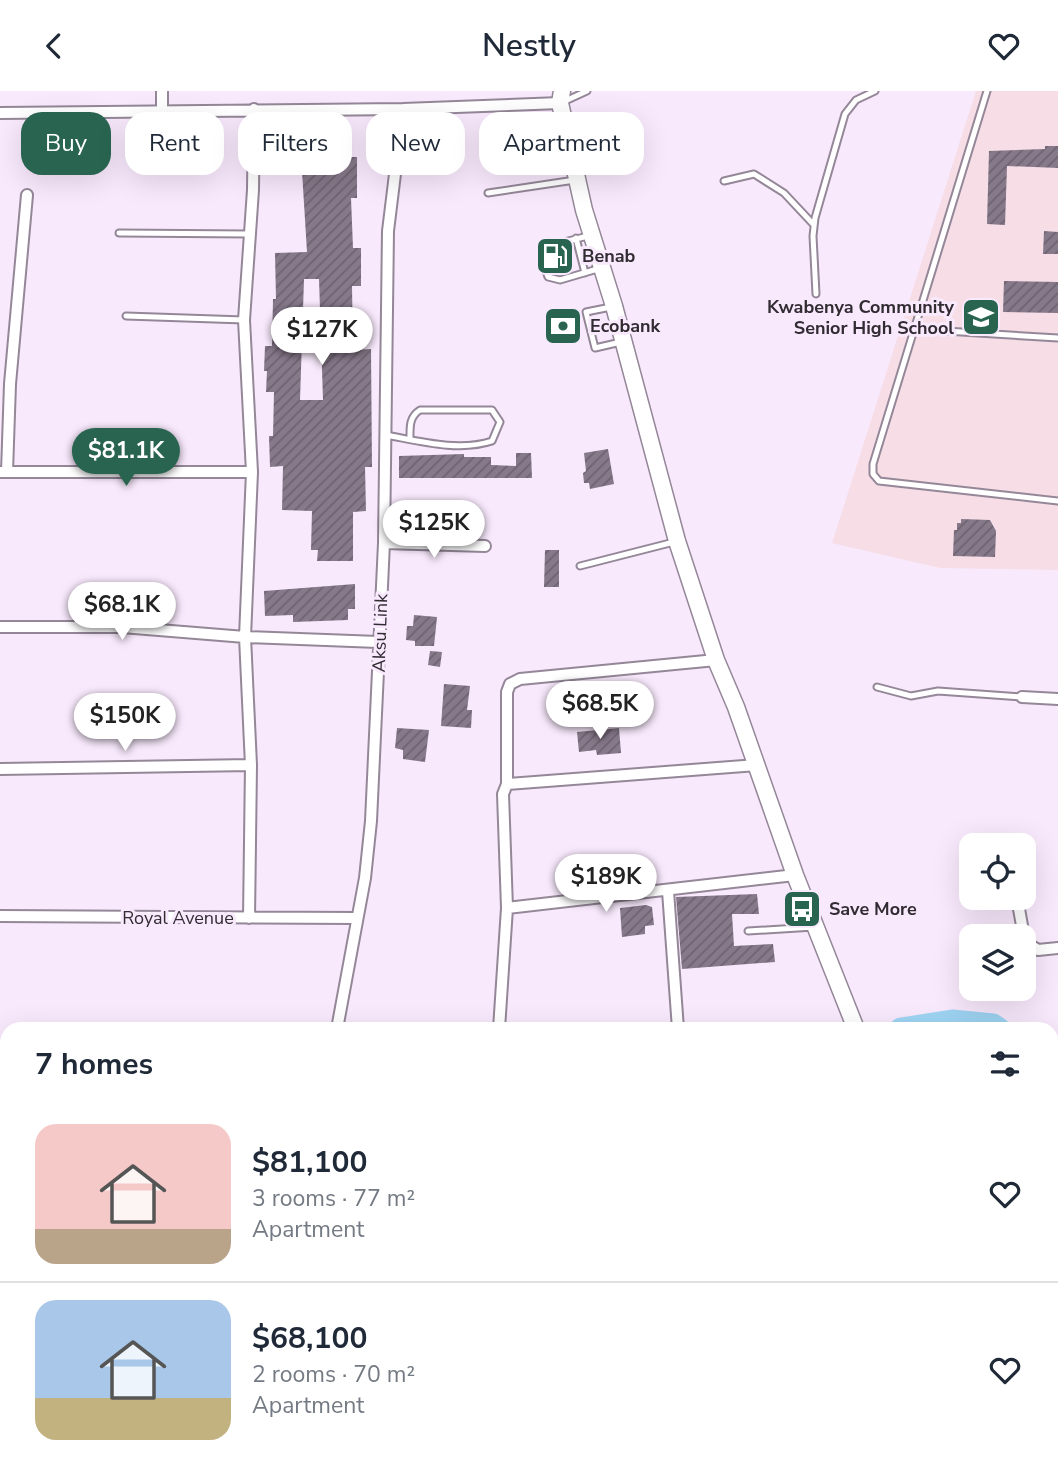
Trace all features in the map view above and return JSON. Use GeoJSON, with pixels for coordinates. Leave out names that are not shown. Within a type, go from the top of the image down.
{"type":"FeatureCollection","features":[{"type":"Feature","properties":{"kind":"main road"},"geometry":{"type":"LineString","coordinates":[[557,95],[577,180],[584,237],[601,268],[614,306],[677,541],[716,660],[757,765],[814,927],[853,1022]]}},
{"type":"Feature","properties":{"kind":"street"},"geometry":{"type":"LineString","coordinates":[[162,91],[162,111]]}},
{"type":"Feature","properties":{"kind":"street"},"geometry":{"type":"LineString","coordinates":[[0,113],[403,109],[557,95]]}},
{"type":"Feature","properties":{"kind":"street"},"geometry":{"type":"LineString","coordinates":[[249,918],[251,765],[245,637],[252,472],[244,320],[254,109]]}},
{"type":"Feature","properties":{"kind":"street","name":"Aksu Link"},"geometry":{"type":"LineString","coordinates":[[338,1022],[370,841],[384,543],[388,231],[403,109]]}},
{"type":"Feature","properties":{"kind":"street"},"geometry":{"type":"LineString","coordinates":[[26,195],[3,472],[252,472]]}},
{"type":"Feature","properties":{"kind":"street"},"geometry":{"type":"LineString","coordinates":[[384,543],[485,546]]}},
{"type":"Feature","properties":{"kind":"street"},"geometry":{"type":"LineString","coordinates":[[0,627],[122,627],[245,637],[378,642]]}},
{"type":"Feature","properties":{"kind":"street"},"geometry":{"type":"LineString","coordinates":[[499,1022],[507,908],[503,794],[507,784],[507,692],[510,684],[520,679],[716,660]]}},
{"type":"Feature","properties":{"kind":"street"},"geometry":{"type":"LineString","coordinates":[[1022,697],[1058,699]]}},
{"type":"Feature","properties":{"kind":"street"},"geometry":{"type":"LineString","coordinates":[[0,769],[251,765]]}},
{"type":"Feature","properties":{"kind":"street"},"geometry":{"type":"LineString","coordinates":[[507,784],[757,765]]}},
{"type":"Feature","properties":{"kind":"street"},"geometry":{"type":"LineString","coordinates":[[507,908],[795,875]]}},
{"type":"Feature","properties":{"kind":"street"},"geometry":{"type":"LineString","coordinates":[[668,891],[677,1022]]}},
{"type":"Feature","properties":{"kind":"street"},"geometry":{"type":"LineString","coordinates":[[1019,910],[1025,942],[1038,950],[1058,948]]}},
{"type":"Feature","properties":{"kind":"street","name":"Royal Avenue"},"geometry":{"type":"LineString","coordinates":[[0,916],[356,918]]}},
{"type":"Feature","properties":{"kind":"lane"},"geometry":{"type":"LineString","coordinates":[[557,95],[587,91]]}},
{"type":"Feature","properties":{"kind":"lane"},"geometry":{"type":"LineString","coordinates":[[816,294],[814,225],[845,114],[856,100],[875,91]]}},
{"type":"Feature","properties":{"kind":"lane"},"geometry":{"type":"LineString","coordinates":[[987,91],[873,464],[873,474],[879,481],[1058,501]]}},
{"type":"Feature","properties":{"kind":"lane"},"geometry":{"type":"LineString","coordinates":[[724,181],[754,174],[784,193],[814,225]]}},
{"type":"Feature","properties":{"kind":"lane"},"geometry":{"type":"LineString","coordinates":[[488,193],[577,180]]}},
{"type":"Feature","properties":{"kind":"lane"},"geometry":{"type":"LineString","coordinates":[[119,233],[250,234]]}},
{"type":"Feature","properties":{"kind":"lane"},"geometry":{"type":"LineString","coordinates":[[585,273],[584,237],[544,247],[542,260],[550,279],[560,280],[585,273],[601,268]]}},
{"type":"Feature","properties":{"kind":"lane"},"geometry":{"type":"LineString","coordinates":[[614,306],[586,312],[595,348],[624,341]]}},
{"type":"Feature","properties":{"kind":"lane"},"geometry":{"type":"LineString","coordinates":[[126,316],[244,320]]}},
{"type":"Feature","properties":{"kind":"lane"},"geometry":{"type":"LineString","coordinates":[[914,329],[1058,338]]}},
{"type":"Feature","properties":{"kind":"lane"},"geometry":{"type":"LineString","coordinates":[[385,435],[439,444],[484,444],[492,441],[500,422],[492,410],[419,409],[410,422],[410,439]]}},
{"type":"Feature","properties":{"kind":"lane"},"geometry":{"type":"LineString","coordinates":[[580,566],[677,541]]}},
{"type":"Feature","properties":{"kind":"lane"},"geometry":{"type":"LineString","coordinates":[[877,687],[911,696],[938,691],[1022,697]]}},
{"type":"Feature","properties":{"kind":"lane"},"geometry":{"type":"LineString","coordinates":[[748,931],[814,927]]}},
{"type":"Feature","properties":{"kind":"shaded area","name":"Kwabenya Community Senior High School"},"geometry":{"type":"Polygon","coordinates":[[[976,91],[1058,91],[1058,570],[940,568],[832,543],[976,91]]]}},
{"type":"Feature","properties":{"kind":"building"},"geometry":{"type":"Polygon","coordinates":[[[1045,146],[1058,146],[1058,168],[1007,166],[1005,225],[987,224],[989,151],[1045,149],[1045,146]]]}},
{"type":"Feature","properties":{"kind":"building"},"geometry":{"type":"Polygon","coordinates":[[[352,157],[357,157],[357,198],[351,198],[353,248],[361,248],[361,286],[352,286],[353,350],[371,349],[372,467],[365,467],[366,511],[353,512],[353,561],[317,561],[318,550],[311,550],[312,511],[282,510],[283,466],[270,467],[269,436],[273,436],[274,392],[266,392],[267,371],[264,371],[265,346],[272,346],[273,299],[276,299],[275,253],[307,252],[302,175],[352,175],[352,157]],[[304,279],[300,400],[323,400],[319,279],[304,279]]]}},
{"type":"Feature","properties":{"kind":"building"},"geometry":{"type":"Polygon","coordinates":[[[1044,231],[1058,232],[1058,254],[1043,254],[1044,231]]]}},
{"type":"Feature","properties":{"kind":"building"},"geometry":{"type":"Polygon","coordinates":[[[1004,281],[1058,282],[1058,313],[1003,312],[1004,281]]]}},
{"type":"Feature","properties":{"kind":"building"},"geometry":{"type":"Polygon","coordinates":[[[608,449],[614,484],[590,489],[589,483],[584,483],[584,453],[608,449]]]}},
{"type":"Feature","properties":{"kind":"building"},"geometry":{"type":"Polygon","coordinates":[[[516,453],[531,453],[532,478],[399,478],[399,456],[464,454],[464,457],[491,457],[491,465],[516,466],[516,453]]]}},
{"type":"Feature","properties":{"kind":"building"},"geometry":{"type":"Polygon","coordinates":[[[961,519],[990,520],[996,531],[995,557],[953,556],[954,530],[957,530],[957,523],[961,523],[961,519]]]}},
{"type":"Feature","properties":{"kind":"building"},"geometry":{"type":"Polygon","coordinates":[[[545,550],[559,550],[559,587],[544,587],[545,550]]]}},
{"type":"Feature","properties":{"kind":"building"},"geometry":{"type":"Polygon","coordinates":[[[355,584],[355,609],[348,609],[348,620],[293,622],[293,615],[265,616],[264,591],[355,584]]]}},
{"type":"Feature","properties":{"kind":"building"},"geometry":{"type":"Polygon","coordinates":[[[414,615],[437,617],[434,646],[415,646],[415,641],[406,640],[407,626],[413,626],[414,615]]]}},
{"type":"Feature","properties":{"kind":"building"},"geometry":{"type":"Polygon","coordinates":[[[430,651],[442,652],[440,667],[428,665],[430,651]]]}},
{"type":"Feature","properties":{"kind":"building"},"geometry":{"type":"Polygon","coordinates":[[[444,684],[470,686],[467,710],[472,710],[471,728],[441,726],[444,684]]]}},
{"type":"Feature","properties":{"kind":"building"},"geometry":{"type":"Polygon","coordinates":[[[397,728],[429,730],[425,762],[403,759],[403,750],[395,748],[397,728]]]}},
{"type":"Feature","properties":{"kind":"building"},"geometry":{"type":"Polygon","coordinates":[[[619,728],[621,753],[597,755],[596,750],[579,752],[577,732],[619,728]]]}},
{"type":"Feature","properties":{"kind":"building"},"geometry":{"type":"Polygon","coordinates":[[[757,894],[759,914],[732,914],[734,946],[773,944],[775,962],[682,969],[676,897],[757,894]]]}},
{"type":"Feature","properties":{"kind":"building"},"geometry":{"type":"Polygon","coordinates":[[[646,905],[652,907],[654,925],[645,926],[645,934],[622,937],[620,908],[646,905]]]}},
{"type":"Feature","properties":{"kind":"waterway"},"geometry":{"type":"LineString","coordinates":[[946,1022],[962,1022]]}},
{"type":"Feature","properties":{"kind":"place","name":"Benab"},"geometry":{"type":"Point","coordinates":[555,256]}},
{"type":"Feature","properties":{"kind":"place","name":"Kwabenya Community Senior High School"},"geometry":{"type":"Point","coordinates":[981,317]}},
{"type":"Feature","properties":{"kind":"place","name":"Ecobank"},"geometry":{"type":"Point","coordinates":[563,326]}},
{"type":"Feature","properties":{"kind":"place","name":"Save More"},"geometry":{"type":"Point","coordinates":[802,909]}}]}
